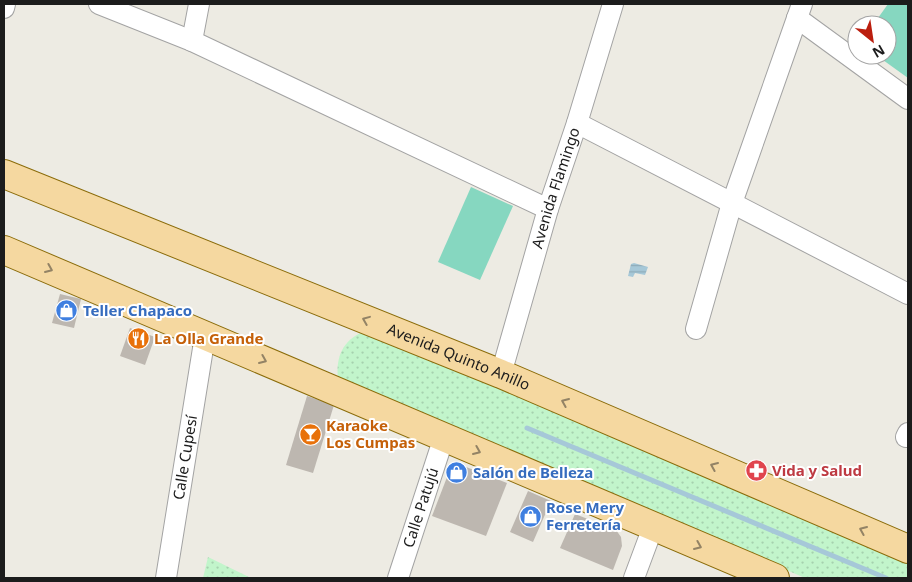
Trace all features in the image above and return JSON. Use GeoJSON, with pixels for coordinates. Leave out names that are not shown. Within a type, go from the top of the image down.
{"type":"FeatureCollection","features":[{"type":"Feature","properties":{"kind":"main road","name":"Avenida Quinto Anillo"},"geometry":{"type":"LineString","coordinates":[[4,174],[501,374],[908,549]]}},
{"type":"Feature","properties":{"kind":"main road"},"geometry":{"type":"LineString","coordinates":[[4,250],[775,578]]}},
{"type":"Feature","properties":{"kind":"street"},"geometry":{"type":"LineString","coordinates":[[4,8],[5,4]]}},
{"type":"Feature","properties":{"kind":"street"},"geometry":{"type":"LineString","coordinates":[[99,4],[192,42],[548,209]]}},
{"type":"Feature","properties":{"kind":"street"},"geometry":{"type":"LineString","coordinates":[[192,42],[199,4]]}},
{"type":"Feature","properties":{"kind":"street","name":"Avenida Flamingo"},"geometry":{"type":"LineString","coordinates":[[501,374],[548,209],[577,123],[608,6]]}},
{"type":"Feature","properties":{"kind":"street"},"geometry":{"type":"LineString","coordinates":[[696,329],[732,203],[799,11],[908,99]]}},
{"type":"Feature","properties":{"kind":"street"},"geometry":{"type":"LineString","coordinates":[[577,123],[908,294]]}},
{"type":"Feature","properties":{"kind":"street","name":"Calle Cupesí"},"geometry":{"type":"LineString","coordinates":[[166,578],[205,336]]}},
{"type":"Feature","properties":{"kind":"street","name":"Calle Patujú"},"geometry":{"type":"LineString","coordinates":[[398,578],[444,437]]}},
{"type":"Feature","properties":{"kind":"street"},"geometry":{"type":"LineString","coordinates":[[634,578],[654,527]]}},
{"type":"Feature","properties":{"kind":"green space"},"geometry":{"type":"Polygon","coordinates":[[[888,4],[908,4],[908,78],[890,65],[897,65],[897,15],[880,15],[888,4]]]}},
{"type":"Feature","properties":{"kind":"green space"},"geometry":{"type":"Polygon","coordinates":[[[471,187],[513,206],[480,280],[438,262],[471,187]]]}},
{"type":"Feature","properties":{"kind":"green space"},"geometry":{"type":"Polygon","coordinates":[[[369,330],[908,555],[908,578],[805,578],[338,378],[338,361],[344,347],[348,341],[369,330]]]}},
{"type":"Feature","properties":{"kind":"green space"},"geometry":{"type":"Polygon","coordinates":[[[208,557],[251,578],[203,578],[208,557]]]}},
{"type":"Feature","properties":{"kind":"water"},"geometry":{"type":"Polygon","coordinates":[[[634,263],[648,267],[645,275],[635,273],[633,277],[628,276],[631,264],[634,263]]]}},
{"type":"Feature","properties":{"kind":"building","name":"Teller Chapaco"},"geometry":{"type":"Polygon","coordinates":[[[60,294],[81,299],[74,328],[52,323],[60,294]]]}},
{"type":"Feature","properties":{"kind":"building"},"geometry":{"type":"Polygon","coordinates":[[[130,328],[155,337],[145,365],[120,356],[130,328]]]}},
{"type":"Feature","properties":{"kind":"building","name":"Karaoke Los Cumpas"},"geometry":{"type":"Polygon","coordinates":[[[307,396],[334,405],[313,473],[286,465],[307,396]]]}},
{"type":"Feature","properties":{"kind":"building"},"geometry":{"type":"Polygon","coordinates":[[[461,465],[507,483],[486,536],[432,516],[449,472],[453,467],[461,465]]]}},
{"type":"Feature","properties":{"kind":"building","name":"Rose Mery Ferretería"},"geometry":{"type":"Polygon","coordinates":[[[528,491],[551,501],[533,542],[510,532],[528,491]]]}},
{"type":"Feature","properties":{"kind":"building"},"geometry":{"type":"Polygon","coordinates":[[[575,514],[616,530],[621,537],[622,546],[613,570],[560,548],[575,514]]]}},
{"type":"Feature","properties":{"kind":"waterway"},"geometry":{"type":"LineString","coordinates":[[527,428],[886,578]]}},
{"type":"Feature","properties":{"kind":"place","name":"Teller Chapaco"},"geometry":{"type":"Point","coordinates":[67,311]}},
{"type":"Feature","properties":{"kind":"place","name":"La Olla Grande"},"geometry":{"type":"Point","coordinates":[138,339]}},
{"type":"Feature","properties":{"kind":"place","name":"Karaoke Los Cumpas"},"geometry":{"type":"Point","coordinates":[310,435]}},
{"type":"Feature","properties":{"kind":"place","name":"Vida y Salud"},"geometry":{"type":"Point","coordinates":[756,471]}},
{"type":"Feature","properties":{"kind":"place","name":"Salón de Belleza"},"geometry":{"type":"Point","coordinates":[457,473]}},
{"type":"Feature","properties":{"kind":"place","name":"Rose Mery Ferretería"},"geometry":{"type":"Point","coordinates":[530,517]}}]}
